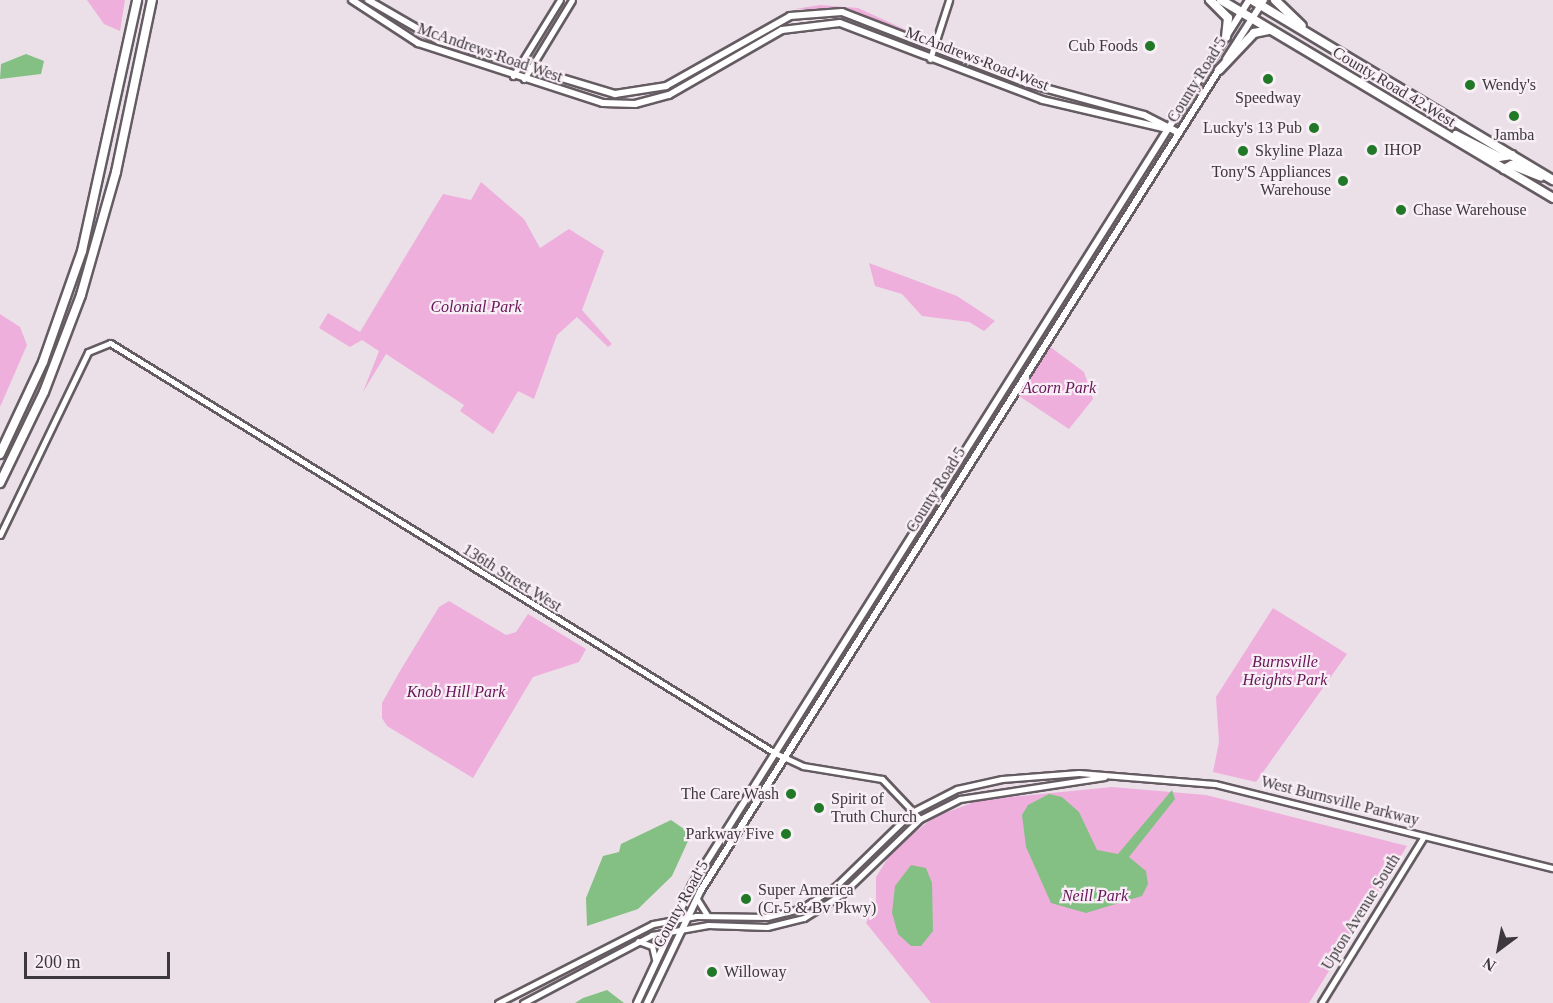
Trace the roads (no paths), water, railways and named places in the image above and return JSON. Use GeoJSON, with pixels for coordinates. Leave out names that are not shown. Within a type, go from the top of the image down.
{"type":"FeatureCollection","features":[{"type":"Feature","properties":{"kind":"highway"},"geometry":{"type":"LineString","coordinates":[[0,454],[43,362],[82,251],[137,0]]}},
{"type":"Feature","properties":{"kind":"highway"},"geometry":{"type":"LineString","coordinates":[[0,483],[44,392],[81,295],[114,183],[152,0]]}},
{"type":"Feature","properties":{"kind":"highway"},"geometry":{"type":"LineString","coordinates":[[1210,0],[1228,18],[1226,37]]}},
{"type":"Feature","properties":{"kind":"highway","name":"County Road 42 West"},"geometry":{"type":"LineString","coordinates":[[1221,0],[1553,198]]}},
{"type":"Feature","properties":{"kind":"highway","name":"County Road 42 West"},"geometry":{"type":"LineString","coordinates":[[1250,0],[1263,3],[1553,181]]}},
{"type":"Feature","properties":{"kind":"highway"},"geometry":{"type":"LineString","coordinates":[[1275,0],[1317,38]]}},
{"type":"Feature","properties":{"kind":"highway"},"geometry":{"type":"LineString","coordinates":[[1219,70],[1254,33],[1272,31]]}},
{"type":"Feature","properties":{"kind":"highway"},"geometry":{"type":"LineString","coordinates":[[1414,115],[1499,157],[1512,155]]}},
{"type":"Feature","properties":{"kind":"highway"},"geometry":{"type":"LineString","coordinates":[[1504,169],[1517,167],[1553,181]]}},
{"type":"Feature","properties":{"kind":"main road","name":"McAndrews Road West"},"geometry":{"type":"LineString","coordinates":[[352,0],[410,39],[513,76],[603,104],[645,102],[687,87],[772,34],[823,22],[874,32],[930,59],[1043,100],[1167,129]]}},
{"type":"Feature","properties":{"kind":"main road","name":"McAndrews Road West"},"geometry":{"type":"LineString","coordinates":[[368,0],[423,34],[597,92],[643,92],[675,81],[770,24],[823,12],[868,18],[933,49],[1036,86],[1127,110],[1179,134]]}},
{"type":"Feature","properties":{"kind":"main road","name":"County Road 5"},"geometry":{"type":"LineString","coordinates":[[637,1003],[674,919],[775,753],[1250,0]]}},
{"type":"Feature","properties":{"kind":"main road","name":"County Road 5"},"geometry":{"type":"LineString","coordinates":[[647,1003],[697,898],[1263,3]]}},
{"type":"Feature","properties":{"kind":"street"},"geometry":{"type":"LineString","coordinates":[[513,76],[560,0]]}},
{"type":"Feature","properties":{"kind":"street"},"geometry":{"type":"LineString","coordinates":[[524,79],[572,0]]}},
{"type":"Feature","properties":{"kind":"street"},"geometry":{"type":"LineString","coordinates":[[930,59],[949,0]]}},
{"type":"Feature","properties":{"kind":"street","name":"136th Street West"},"geometry":{"type":"LineString","coordinates":[[0,535],[94,345],[110,343],[775,753],[784,758],[882,779],[920,819]]}},
{"type":"Feature","properties":{"kind":"street","name":"West Burnsville Parkway"},"geometry":{"type":"LineString","coordinates":[[498,1003],[633,932],[686,917],[766,917],[819,899],[912,812],[979,782],[1117,774],[1215,784],[1553,868]]}},
{"type":"Feature","properties":{"kind":"street","name":"West Burnsville Parkway"},"geometry":{"type":"LineString","coordinates":[[524,1003],[636,941],[681,928],[768,927],[825,907],[920,819],[981,792],[1117,774]]}},
{"type":"Feature","properties":{"kind":"street","name":"Upton Avenue South"},"geometry":{"type":"LineString","coordinates":[[1321,1003],[1424,836]]}},
{"type":"Feature","properties":{"kind":"street"},"geometry":{"type":"LineString","coordinates":[[697,898],[708,916]]}},
{"type":"Feature","properties":{"kind":"street"},"geometry":{"type":"LineString","coordinates":[[766,917],[768,927]]}},
{"type":"Feature","properties":{"kind":"street"},"geometry":{"type":"LineString","coordinates":[[636,941],[652,946],[655,959]]}},
{"type":"Feature","properties":{"kind":"place","name":"Cub Foods"},"geometry":{"type":"Point","coordinates":[1150,46]}},
{"type":"Feature","properties":{"kind":"place","name":"Speedway"},"geometry":{"type":"Point","coordinates":[1268,79]}},
{"type":"Feature","properties":{"kind":"place","name":"Wendy's"},"geometry":{"type":"Point","coordinates":[1470,85]}},
{"type":"Feature","properties":{"kind":"place","name":"Jamba"},"geometry":{"type":"Point","coordinates":[1514,116]}},
{"type":"Feature","properties":{"kind":"place","name":"Lucky's 13 Pub"},"geometry":{"type":"Point","coordinates":[1314,128]}},
{"type":"Feature","properties":{"kind":"place","name":"IHOP"},"geometry":{"type":"Point","coordinates":[1372,150]}},
{"type":"Feature","properties":{"kind":"place","name":"Skyline Plaza"},"geometry":{"type":"Point","coordinates":[1243,151]}},
{"type":"Feature","properties":{"kind":"place","name":"Tony'S Appliances Warehouse"},"geometry":{"type":"Point","coordinates":[1343,181]}},
{"type":"Feature","properties":{"kind":"place","name":"Chase Warehouse"},"geometry":{"type":"Point","coordinates":[1401,210]}},
{"type":"Feature","properties":{"kind":"place","name":"The Care Wash"},"geometry":{"type":"Point","coordinates":[791,794]}},
{"type":"Feature","properties":{"kind":"place","name":"Spirit of Truth Church"},"geometry":{"type":"Point","coordinates":[819,808]}},
{"type":"Feature","properties":{"kind":"place","name":"Parkway Five"},"geometry":{"type":"Point","coordinates":[786,834]}},
{"type":"Feature","properties":{"kind":"place","name":"Super America (Cr 5 & Bv Pkwy)"},"geometry":{"type":"Point","coordinates":[746,899]}},
{"type":"Feature","properties":{"kind":"place","name":"Willoway"},"geometry":{"type":"Point","coordinates":[712,972]}},
{"type":"Feature","properties":{"kind":"park label","name":"Colonial Park"},"geometry":{"type":"Point","coordinates":[476,307]}},
{"type":"Feature","properties":{"kind":"park label","name":"Acorn Park"},"geometry":{"type":"Point","coordinates":[1059,388]}},
{"type":"Feature","properties":{"kind":"park label","name":"Burnsville Heights Park"},"geometry":{"type":"Point","coordinates":[1285,671]}},
{"type":"Feature","properties":{"kind":"park label","name":"Knob Hill Park"},"geometry":{"type":"Point","coordinates":[456,692]}},
{"type":"Feature","properties":{"kind":"park label","name":"Neill Park"},"geometry":{"type":"Point","coordinates":[1095,896]}}]}
